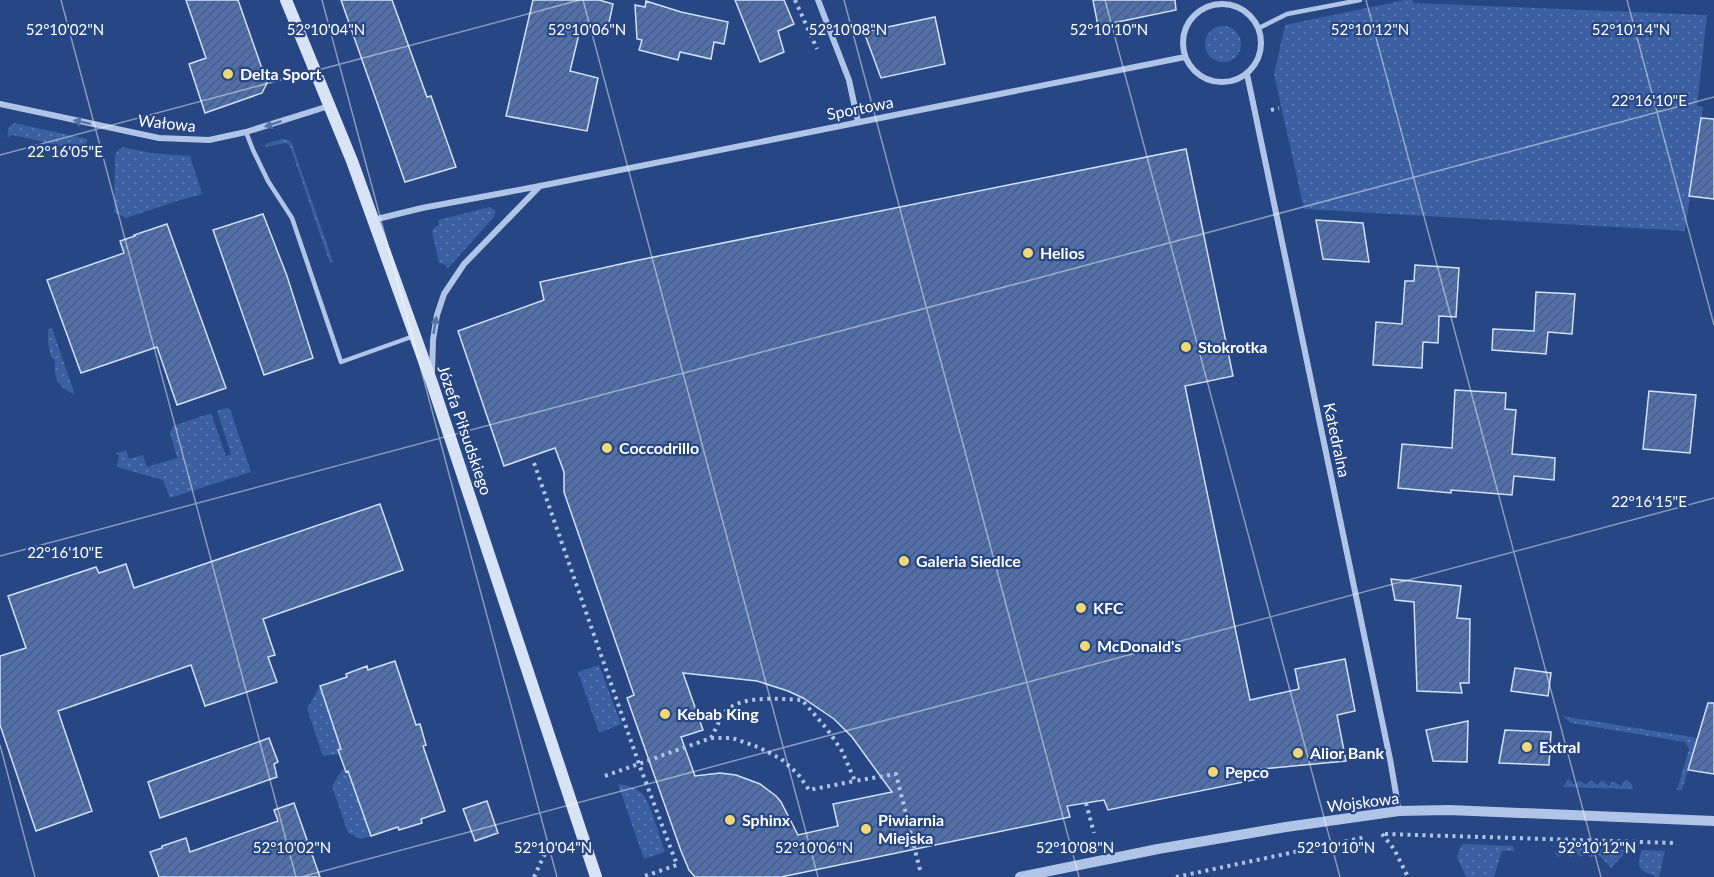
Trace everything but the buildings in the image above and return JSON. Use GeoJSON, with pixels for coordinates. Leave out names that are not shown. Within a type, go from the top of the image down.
{"type":"FeatureCollection","features":[{"type":"Feature","properties":{"kind":"main road","name":"Józefa Piłsudskiego"},"geometry":{"type":"LineString","coordinates":[[286,0],[352,161],[432,383],[596,877]]}},
{"type":"Feature","properties":{"kind":"street"},"geometry":{"type":"LineString","coordinates":[[818,0],[849,80],[858,122]]}},
{"type":"Feature","properties":{"kind":"street"},"geometry":{"type":"LineString","coordinates":[[1216,2],[1239,9],[1249,15],[1259,28],[1261,47],[1259,57],[1247,74],[1236,80],[1212,81],[1200,76],[1185,57],[1183,45],[1188,23],[1196,14],[1216,2]]}},
{"type":"Feature","properties":{"kind":"street","name":"Sportowa"},"geometry":{"type":"LineString","coordinates":[[373,220],[422,208],[1185,57]]}},
{"type":"Feature","properties":{"kind":"street","name":"Katedralna"},"geometry":{"type":"LineString","coordinates":[[1247,74],[1399,811]]}},
{"type":"Feature","properties":{"kind":"street","name":"Wałowa"},"geometry":{"type":"LineString","coordinates":[[0,104],[159,138],[209,140],[246,132],[329,106]]}},
{"type":"Feature","properties":{"kind":"street"},"geometry":{"type":"LineString","coordinates":[[432,383],[433,340],[437,315],[444,294],[464,264],[540,186]]}},
{"type":"Feature","properties":{"kind":"street","name":"Wojskowa"},"geometry":{"type":"LineString","coordinates":[[1020,877],[1181,845],[1399,811],[1449,810],[1714,821]]}},
{"type":"Feature","properties":{"kind":"lane"},"geometry":{"type":"LineString","coordinates":[[1259,28],[1287,14],[1360,0]]}},
{"type":"Feature","properties":{"kind":"lane"},"geometry":{"type":"LineString","coordinates":[[246,132],[268,181],[292,218],[341,362],[415,335]]}},
{"type":"Feature","properties":{"kind":"path"},"geometry":{"type":"LineString","coordinates":[[795,0],[818,53]]}},
{"type":"Feature","properties":{"kind":"path"},"geometry":{"type":"LineString","coordinates":[[534,463],[639,764],[677,865],[642,877]]}},
{"type":"Feature","properties":{"kind":"path"},"geometry":{"type":"LineString","coordinates":[[711,738],[727,710],[748,700],[802,700],[842,751],[855,781]]}},
{"type":"Feature","properties":{"kind":"path"},"geometry":{"type":"LineString","coordinates":[[605,776],[711,738],[732,738],[758,747],[781,759],[798,774],[809,790],[896,774],[920,870]]}},
{"type":"Feature","properties":{"kind":"path"},"geometry":{"type":"LineString","coordinates":[[1086,803],[1094,833]]}},
{"type":"Feature","properties":{"kind":"path"},"geometry":{"type":"LineString","coordinates":[[1408,877],[1394,849],[1382,834],[1675,843]]}},
{"type":"Feature","properties":{"kind":"path"},"geometry":{"type":"LineString","coordinates":[[1176,877],[1370,836]]}},
{"type":"Feature","properties":{"kind":"path"},"geometry":{"type":"LineString","coordinates":[[534,877],[548,847]]}},
{"type":"Feature","properties":{"kind":"shaded area"},"geometry":{"type":"Polygon","coordinates":[[[1413,0],[1413,3],[1707,15],[1697,106],[1703,107],[1685,231],[1304,209],[1274,74],[1285,25],[1413,0]]]}},
{"type":"Feature","properties":{"kind":"shaded area"},"geometry":{"type":"Polygon","coordinates":[[[1223,26],[1236,31],[1241,44],[1236,57],[1223,62],[1210,57],[1205,44],[1210,31],[1223,26]]]}},
{"type":"Feature","properties":{"kind":"shaded area"},"geometry":{"type":"Polygon","coordinates":[[[14,123],[87,139],[86,149],[82,151],[13,135],[7,138],[9,127],[14,123]]]}},
{"type":"Feature","properties":{"kind":"shaded area"},"geometry":{"type":"Polygon","coordinates":[[[282,139],[291,141],[333,262],[330,263],[290,146],[286,143],[266,147],[265,144],[282,139]]]}},
{"type":"Feature","properties":{"kind":"shaded area"},"geometry":{"type":"Polygon","coordinates":[[[123,147],[151,153],[190,156],[202,194],[126,218],[114,212],[115,156],[117,151],[123,147]]]}},
{"type":"Feature","properties":{"kind":"shaded area"},"geometry":{"type":"Polygon","coordinates":[[[490,207],[496,211],[494,217],[448,268],[439,263],[432,231],[439,225],[438,220],[490,207]]]}},
{"type":"Feature","properties":{"kind":"shaded area"},"geometry":{"type":"Polygon","coordinates":[[[52,328],[75,395],[60,385],[56,378],[55,360],[51,357],[48,343],[48,329],[52,328]]]}},
{"type":"Feature","properties":{"kind":"shaded area"},"geometry":{"type":"Polygon","coordinates":[[[230,409],[251,472],[170,498],[163,480],[117,467],[119,455],[115,454],[126,450],[129,459],[143,455],[147,467],[177,458],[170,433],[173,426],[211,413],[226,456],[231,454],[217,411],[230,409]]]}},
{"type":"Feature","properties":{"kind":"shaded area"},"geometry":{"type":"Polygon","coordinates":[[[599,665],[621,724],[599,733],[578,672],[599,665]]]}},
{"type":"Feature","properties":{"kind":"shaded area"},"geometry":{"type":"Polygon","coordinates":[[[320,686],[341,749],[338,750],[339,754],[323,756],[307,709],[320,686]]]}},
{"type":"Feature","properties":{"kind":"shaded area"},"geometry":{"type":"Polygon","coordinates":[[[1562,716],[1698,738],[1682,790],[1677,790],[1689,749],[1685,742],[1571,723],[1562,716]]]}},
{"type":"Feature","properties":{"kind":"shaded area"},"geometry":{"type":"Polygon","coordinates":[[[344,769],[348,771],[371,836],[361,839],[348,833],[332,786],[344,769]]]}},
{"type":"Feature","properties":{"kind":"shaded area"},"geometry":{"type":"Polygon","coordinates":[[[1568,779],[1575,785],[1579,780],[1586,785],[1591,780],[1598,785],[1602,780],[1609,786],[1613,781],[1621,786],[1626,779],[1632,784],[1633,789],[1563,787],[1568,779]]]}},
{"type":"Feature","properties":{"kind":"shaded area"},"geometry":{"type":"Polygon","coordinates":[[[618,784],[636,789],[647,800],[665,852],[644,859],[618,784]]]}},
{"type":"Feature","properties":{"kind":"shaded area"},"geometry":{"type":"Polygon","coordinates":[[[1462,844],[1513,846],[1515,851],[1502,851],[1494,877],[1466,877],[1457,857],[1462,844]]]}},
{"type":"Feature","properties":{"kind":"shaded area"},"geometry":{"type":"Polygon","coordinates":[[[1562,848],[1624,850],[1622,856],[1611,868],[1598,854],[1590,858],[1587,854],[1580,857],[1576,853],[1570,857],[1566,852],[1558,857],[1555,853],[1562,848]]]}},
{"type":"Feature","properties":{"kind":"shaded area"},"geometry":{"type":"Polygon","coordinates":[[[1642,850],[1665,851],[1659,877],[1654,877],[1640,867],[1639,860],[1642,850]]]}},
{"type":"Feature","properties":{"kind":"place","name":"Delta Sport"},"geometry":{"type":"Point","coordinates":[228,74]}},
{"type":"Feature","properties":{"kind":"place","name":"Helios"},"geometry":{"type":"Point","coordinates":[1028,253]}},
{"type":"Feature","properties":{"kind":"place","name":"Stokrotka"},"geometry":{"type":"Point","coordinates":[1186,347]}},
{"type":"Feature","properties":{"kind":"place","name":"Coccodrillo"},"geometry":{"type":"Point","coordinates":[607,448]}},
{"type":"Feature","properties":{"kind":"place","name":"Galeria Siedlce"},"geometry":{"type":"Point","coordinates":[904,561]}},
{"type":"Feature","properties":{"kind":"place","name":"KFC"},"geometry":{"type":"Point","coordinates":[1081,608]}},
{"type":"Feature","properties":{"kind":"place","name":"McDonald's"},"geometry":{"type":"Point","coordinates":[1085,646]}},
{"type":"Feature","properties":{"kind":"place","name":"Kebab King"},"geometry":{"type":"Point","coordinates":[665,714]}},
{"type":"Feature","properties":{"kind":"place","name":"Extral"},"geometry":{"type":"Point","coordinates":[1527,747]}},
{"type":"Feature","properties":{"kind":"place","name":"Alior Bank"},"geometry":{"type":"Point","coordinates":[1298,753]}},
{"type":"Feature","properties":{"kind":"place","name":"Pepco"},"geometry":{"type":"Point","coordinates":[1213,772]}},
{"type":"Feature","properties":{"kind":"place","name":"Sphinx"},"geometry":{"type":"Point","coordinates":[730,820]}},
{"type":"Feature","properties":{"kind":"place","name":"Piwiarnia Miejska"},"geometry":{"type":"Point","coordinates":[866,829]}}]}
